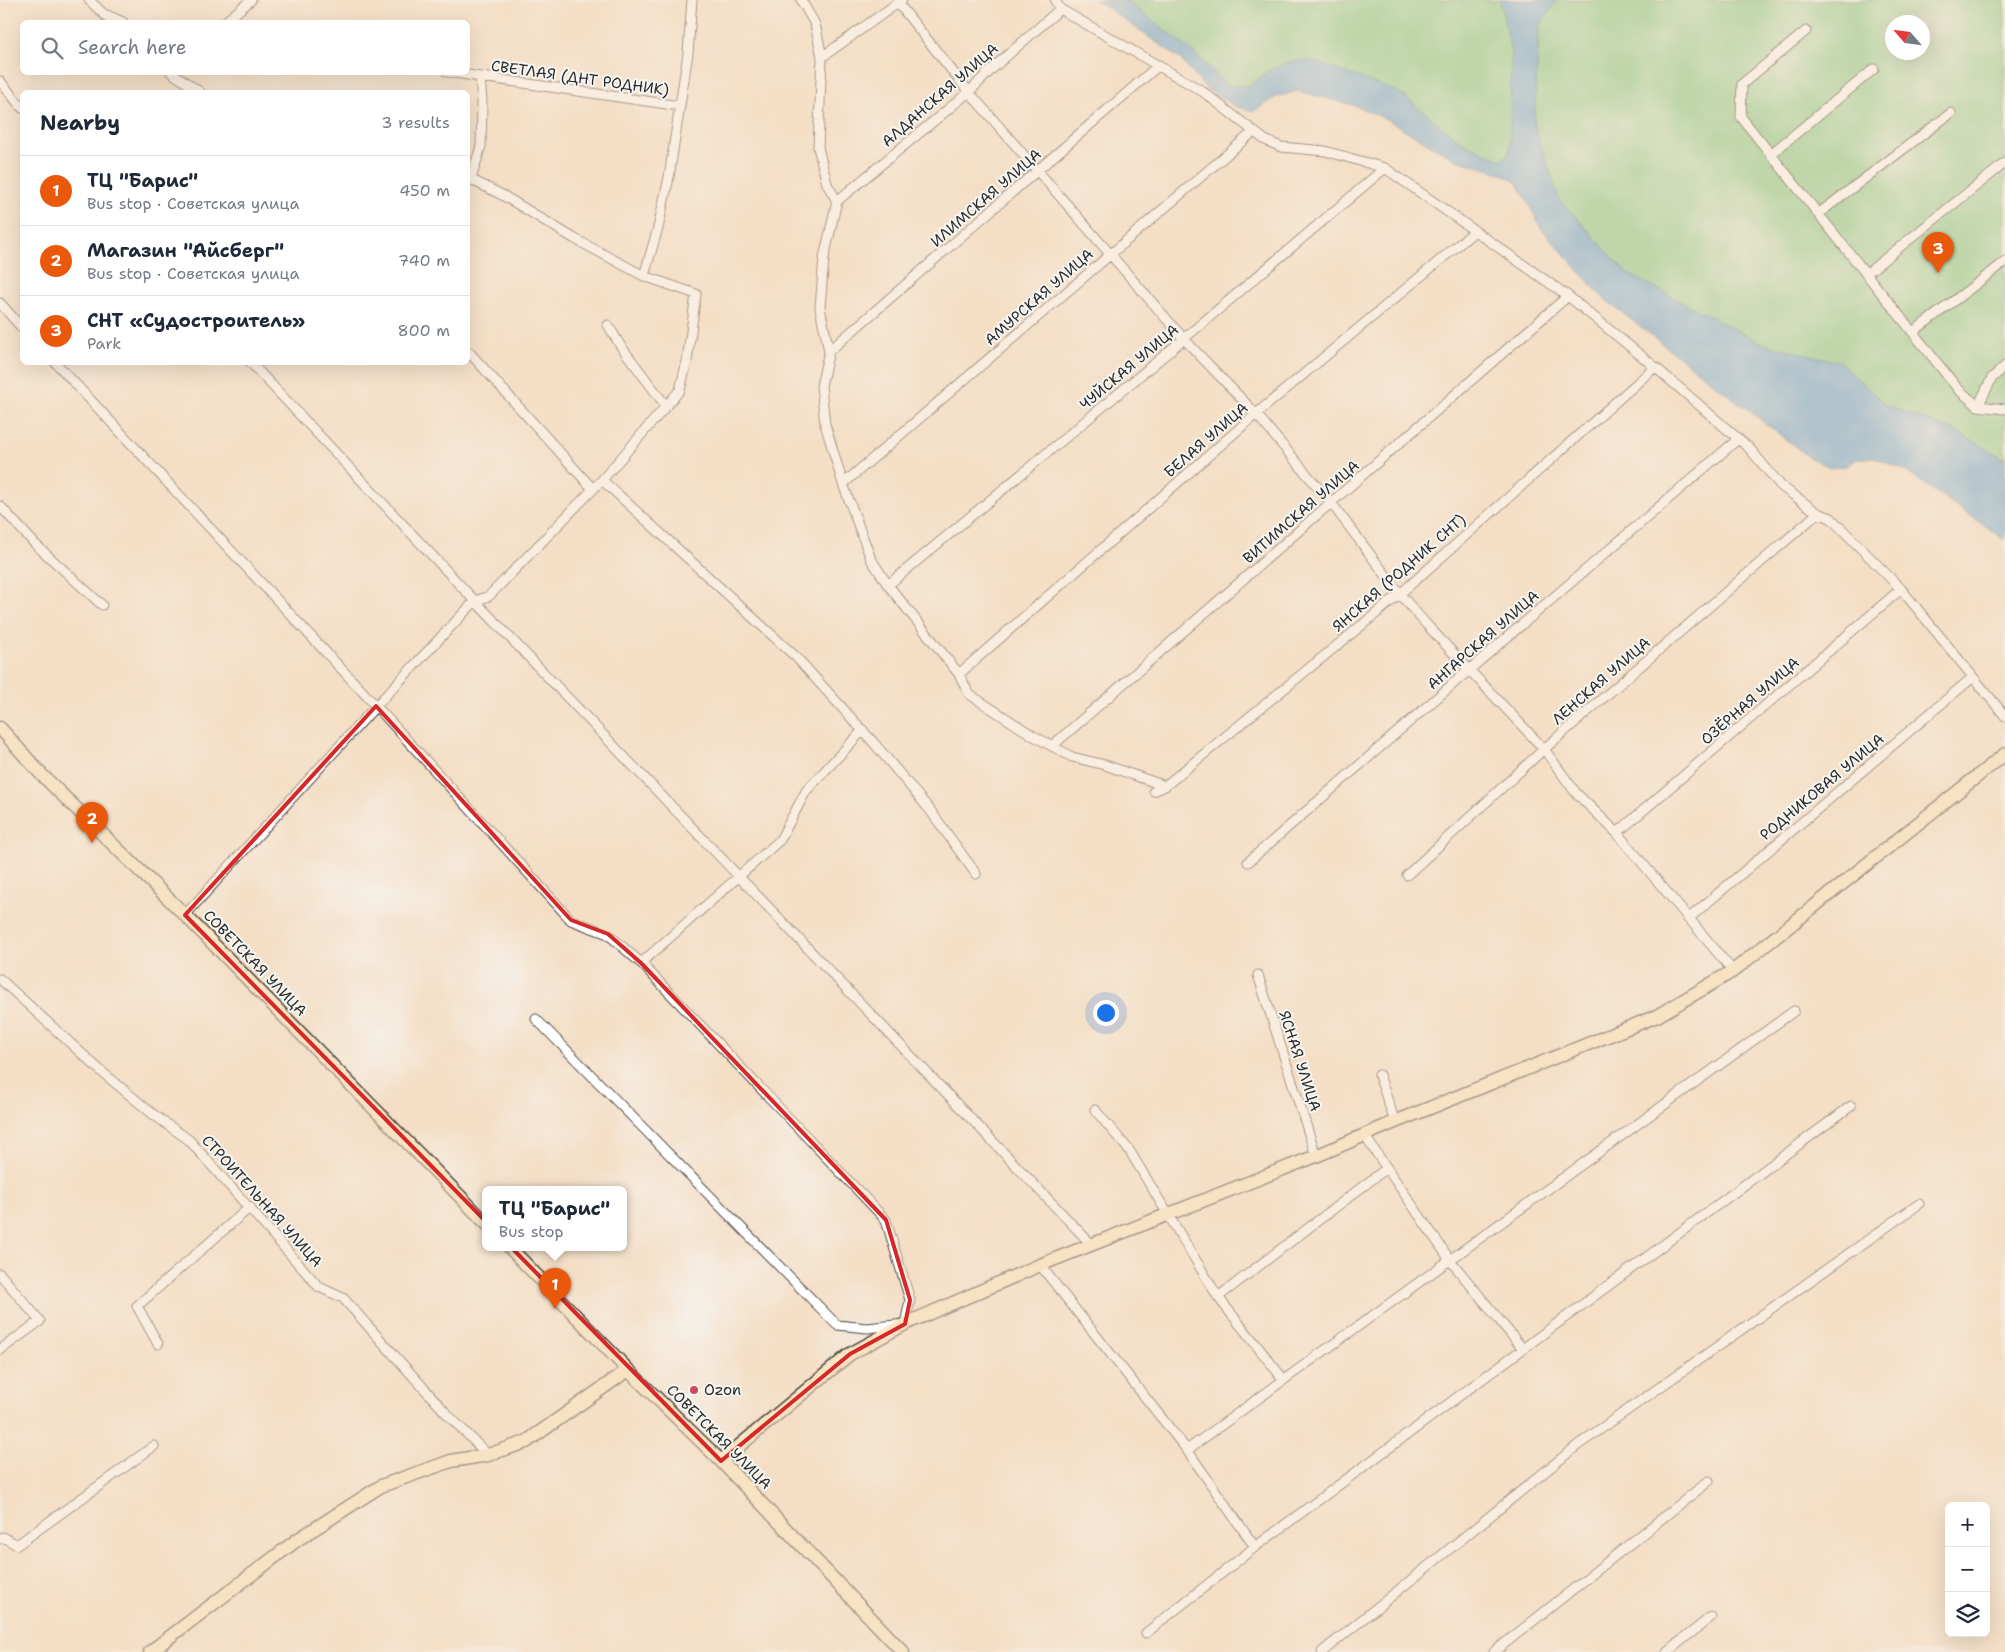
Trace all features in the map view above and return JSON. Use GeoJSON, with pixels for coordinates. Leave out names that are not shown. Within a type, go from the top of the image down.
{"type":"FeatureCollection","features":[{"type":"Feature","properties":{"kind":"main road","name":"СОВЕТСКАЯ УЛИЦА"},"geometry":{"type":"LineString","coordinates":[[0,728],[42,774],[185,914],[482,1220]]}},
{"type":"Feature","properties":{"kind":"main road"},"geometry":{"type":"LineString","coordinates":[[722,1461],[850,1354],[905,1324],[1040,1265],[1316,1156],[1395,1122],[1658,1016],[1733,971],[2005,754]]}},
{"type":"Feature","properties":{"kind":"main road","name":"СОВЕТСКАЯ УЛИЦА"},"geometry":{"type":"LineString","coordinates":[[513,1251],[628,1370],[722,1461],[903,1652]]}},
{"type":"Feature","properties":{"kind":"main road"},"geometry":{"type":"LineString","coordinates":[[150,1652],[297,1540],[381,1486],[451,1461],[488,1455],[526,1442],[628,1370]]}},
{"type":"Feature","properties":{"kind":"street"},"geometry":{"type":"LineString","coordinates":[[89,0],[110,20]]}},
{"type":"Feature","properties":{"kind":"street"},"geometry":{"type":"LineString","coordinates":[[227,20],[251,0]]}},
{"type":"Feature","properties":{"kind":"street","name":"СВЕТЛАЯ (ДНТ РОДНИК)"},"geometry":{"type":"LineString","coordinates":[[644,276],[658,228],[680,106],[688,53],[692,0]]}},
{"type":"Feature","properties":{"kind":"street"},"geometry":{"type":"LineString","coordinates":[[802,0],[815,24],[822,57],[818,147],[827,184],[837,201],[824,258],[820,308],[829,351],[821,386],[825,424],[843,484],[871,558],[888,584],[959,674],[969,694],[1072,757],[1105,765],[1165,786]]}},
{"type":"Feature","properties":{"kind":"street"},"geometry":{"type":"LineString","coordinates":[[1055,0],[1060,9],[1202,91],[1253,132],[1281,147],[1325,151],[1385,168],[1568,296],[1655,367],[1737,440],[1749,448],[1781,486],[1818,514],[1830,518],[1901,590],[2005,716]]}},
{"type":"Feature","properties":{"kind":"street"},"geometry":{"type":"LineString","coordinates":[[822,57],[900,1],[969,92],[1184,338],[1256,414],[1332,504],[1400,594],[1544,749],[1576,793],[1617,832],[1733,971]]}},
{"type":"Feature","properties":{"kind":"street","name":"АЛДАНСКАЯ УЛИЦА"},"geometry":{"type":"LineString","coordinates":[[837,201],[969,92],[993,68],[1060,9]]}},
{"type":"Feature","properties":{"kind":"street"},"geometry":{"type":"LineString","coordinates":[[104,14],[118,20]]}},
{"type":"Feature","properties":{"kind":"street"},"geometry":{"type":"LineString","coordinates":[[1806,31],[1742,84],[1741,117],[1958,389],[1978,406],[2005,409]]}},
{"type":"Feature","properties":{"kind":"street","name":"ИЛИМСКАЯ УЛИЦА"},"geometry":{"type":"LineString","coordinates":[[829,351],[1039,171],[1159,65]]}},
{"type":"Feature","properties":{"kind":"street"},"geometry":{"type":"LineString","coordinates":[[1771,154],[1874,69]]}},
{"type":"Feature","properties":{"kind":"street"},"geometry":{"type":"LineString","coordinates":[[175,75],[197,90]]}},
{"type":"Feature","properties":{"kind":"street","name":"СВЕТЛАЯ (ДНТ РОДНИК)"},"geometry":{"type":"LineString","coordinates":[[464,75],[680,106]]}},
{"type":"Feature","properties":{"kind":"street"},"geometry":{"type":"LineString","coordinates":[[470,175],[481,146],[482,102],[480,78]]}},
{"type":"Feature","properties":{"kind":"street"},"geometry":{"type":"LineString","coordinates":[[0,81],[20,106]]}},
{"type":"Feature","properties":{"kind":"street"},"geometry":{"type":"LineString","coordinates":[[1818,214],[1951,113]]}},
{"type":"Feature","properties":{"kind":"street","name":"АМУРСКАЯ УЛИЦА"},"geometry":{"type":"LineString","coordinates":[[843,484],[1253,132]]}},
{"type":"Feature","properties":{"kind":"street"},"geometry":{"type":"LineString","coordinates":[[1866,274],[2005,163]]}},
{"type":"Feature","properties":{"kind":"street","name":"ЧУЙСКАЯ УЛИЦА"},"geometry":{"type":"LineString","coordinates":[[888,584],[1385,168]]}},
{"type":"Feature","properties":{"kind":"street"},"geometry":{"type":"LineString","coordinates":[[185,914],[475,600],[489,596],[602,480],[680,390],[687,361],[696,294],[644,276],[470,179]]}},
{"type":"Feature","properties":{"kind":"street","name":"БЕЛАЯ УЛИЦА"},"geometry":{"type":"LineString","coordinates":[[959,674],[1256,414],[1475,230]]}},
{"type":"Feature","properties":{"kind":"street"},"geometry":{"type":"LineString","coordinates":[[1913,332],[2005,262]]}},
{"type":"Feature","properties":{"kind":"street","name":"ВИТИМСКАЯ УЛИЦА"},"geometry":{"type":"LineString","coordinates":[[1052,746],[1332,504],[1568,296]]}},
{"type":"Feature","properties":{"kind":"street"},"geometry":{"type":"LineString","coordinates":[[0,303],[20,326]]}},
{"type":"Feature","properties":{"kind":"street"},"geometry":{"type":"LineString","coordinates":[[608,325],[620,345],[666,406]]}},
{"type":"Feature","properties":{"kind":"street"},"geometry":{"type":"LineString","coordinates":[[470,352],[593,489]]}},
{"type":"Feature","properties":{"kind":"street"},"geometry":{"type":"LineString","coordinates":[[58,365],[376,706],[571,920],[608,934],[641,963],[886,1220],[910,1300],[905,1324],[867,1328],[837,1325],[536,1019]]}},
{"type":"Feature","properties":{"kind":"street"},"geometry":{"type":"LineString","coordinates":[[253,365],[738,876],[1092,1245]]}},
{"type":"Feature","properties":{"kind":"street"},"geometry":{"type":"LineString","coordinates":[[1978,406],[1992,378],[2005,366]]}},
{"type":"Feature","properties":{"kind":"street","name":"ЯНСКАЯ (РОДНИК СНТ)"},"geometry":{"type":"LineString","coordinates":[[1154,792],[1165,786],[1400,594],[1655,367]]}},
{"type":"Feature","properties":{"kind":"street","name":"АНГАРСКАЯ УЛИЦА"},"geometry":{"type":"LineString","coordinates":[[1248,862],[1737,440]]}},
{"type":"Feature","properties":{"kind":"street"},"geometry":{"type":"LineString","coordinates":[[602,480],[796,657],[863,730],[930,810],[976,874]]}},
{"type":"Feature","properties":{"kind":"street"},"geometry":{"type":"LineString","coordinates":[[0,506],[35,544],[102,605]]}},
{"type":"Feature","properties":{"kind":"street","name":"ЛЕНСКАЯ УЛИЦА"},"geometry":{"type":"LineString","coordinates":[[1407,875],[1544,749],[1818,514]]}},
{"type":"Feature","properties":{"kind":"street","name":"ОЗЁРНАЯ УЛИЦА"},"geometry":{"type":"LineString","coordinates":[[1617,832],[1901,590]]}},
{"type":"Feature","properties":{"kind":"street","name":"РОДНИКОВАЯ УЛИЦА"},"geometry":{"type":"LineString","coordinates":[[1688,919],[1973,677]]}},
{"type":"Feature","properties":{"kind":"street"},"geometry":{"type":"LineString","coordinates":[[641,963],[780,840],[806,791],[863,730]]}},
{"type":"Feature","properties":{"kind":"street","name":"ЯСНАЯ УЛИЦА"},"geometry":{"type":"LineString","coordinates":[[1258,975],[1316,1156]]}},
{"type":"Feature","properties":{"kind":"street","name":"СТРОИТЕЛЬНАЯ УЛИЦА"},"geometry":{"type":"LineString","coordinates":[[0,979],[102,1072],[154,1115],[189,1140],[320,1286],[343,1298],[447,1414],[488,1455]]}},
{"type":"Feature","properties":{"kind":"street"},"geometry":{"type":"LineString","coordinates":[[1187,1450],[1794,1011]]}},
{"type":"Feature","properties":{"kind":"street"},"geometry":{"type":"LineString","coordinates":[[1379,1075],[1395,1122]]}},
{"type":"Feature","properties":{"kind":"street"},"geometry":{"type":"LineString","coordinates":[[1146,1633],[1255,1547],[1851,1106]]}},
{"type":"Feature","properties":{"kind":"street"},"geometry":{"type":"LineString","coordinates":[[1096,1110],[1129,1150],[1218,1297],[1284,1380]]}},
{"type":"Feature","properties":{"kind":"street"},"geometry":{"type":"LineString","coordinates":[[1364,1135],[1450,1260],[1523,1349]]}},
{"type":"Feature","properties":{"kind":"street"},"geometry":{"type":"LineString","coordinates":[[1218,1297],[1387,1168]]}},
{"type":"Feature","properties":{"kind":"street"},"geometry":{"type":"LineString","coordinates":[[1322,1652],[1578,1445],[1919,1204]]}},
{"type":"Feature","properties":{"kind":"street"},"geometry":{"type":"LineString","coordinates":[[158,1344],[138,1306],[250,1208]]}},
{"type":"Feature","properties":{"kind":"street"},"geometry":{"type":"LineString","coordinates":[[1040,1265],[1187,1450],[1255,1547]]}},
{"type":"Feature","properties":{"kind":"street"},"geometry":{"type":"LineString","coordinates":[[0,1274],[40,1321],[0,1350]]}},
{"type":"Feature","properties":{"kind":"street"},"geometry":{"type":"LineString","coordinates":[[1,1536],[17,1545],[154,1446]]}},
{"type":"Feature","properties":{"kind":"street"},"geometry":{"type":"LineString","coordinates":[[1494,1652],[1709,1481]]}},
{"type":"Feature","properties":{"kind":"street"},"geometry":{"type":"LineString","coordinates":[[1667,1652],[1711,1617]]}},
{"type":"Feature","properties":{"kind":"highlighted area"},"geometry":{"type":"Polygon","coordinates":[[[376,706],[571,920],[608,934],[641,963],[886,1220],[910,1300],[905,1324],[850,1354],[721,1461],[185,915],[376,706]]]}},
{"type":"Feature","properties":{"kind":"green space"},"geometry":{"type":"Polygon","coordinates":[[[1125,0],[1500,0],[1511,52],[1510,148],[1506,157],[1500,160],[1460,141],[1400,93],[1270,70],[1249,86],[1228,86],[1194,53],[1125,0]]]}},
{"type":"Feature","properties":{"kind":"green space"},"geometry":{"type":"Polygon","coordinates":[[[1557,0],[2005,0],[2005,459],[1955,431],[1886,405],[1840,362],[1763,344],[1628,274],[1559,199],[1534,123],[1539,26],[1557,0]]]}},
{"type":"Feature","properties":{"kind":"water"},"geometry":{"type":"Polygon","coordinates":[[[1096,0],[1125,0],[1194,53],[1228,86],[1249,86],[1270,70],[1292,61],[1313,61],[1400,93],[1460,141],[1500,160],[1506,157],[1510,148],[1511,52],[1500,0],[1557,0],[1539,26],[1534,124],[1559,199],[1628,274],[1763,344],[1840,362],[1886,405],[1955,431],[2005,459],[2005,540],[1904,470],[1873,457],[1858,459],[1847,466],[1832,468],[1810,458],[1603,298],[1541,228],[1519,186],[1503,174],[1456,160],[1388,120],[1356,106],[1297,91],[1276,97],[1254,111],[1237,107],[1207,90],[1180,59],[1096,0]]]}},
{"type":"Feature","properties":{"kind":"place","name":"СНТ «Судостроитель»"},"geometry":{"type":"Point","coordinates":[1938,273]}},
{"type":"Feature","properties":{"kind":"place","name":"Магазин \"Айсберг\""},"geometry":{"type":"Point","coordinates":[92,843]}},
{"type":"Feature","properties":{"kind":"place","name":"ТЦ \"Барис\""},"geometry":{"type":"Point","coordinates":[555,1309]}},
{"type":"Feature","properties":{"kind":"place","name":"Ozon"},"geometry":{"type":"Point","coordinates":[694,1390]}}]}
